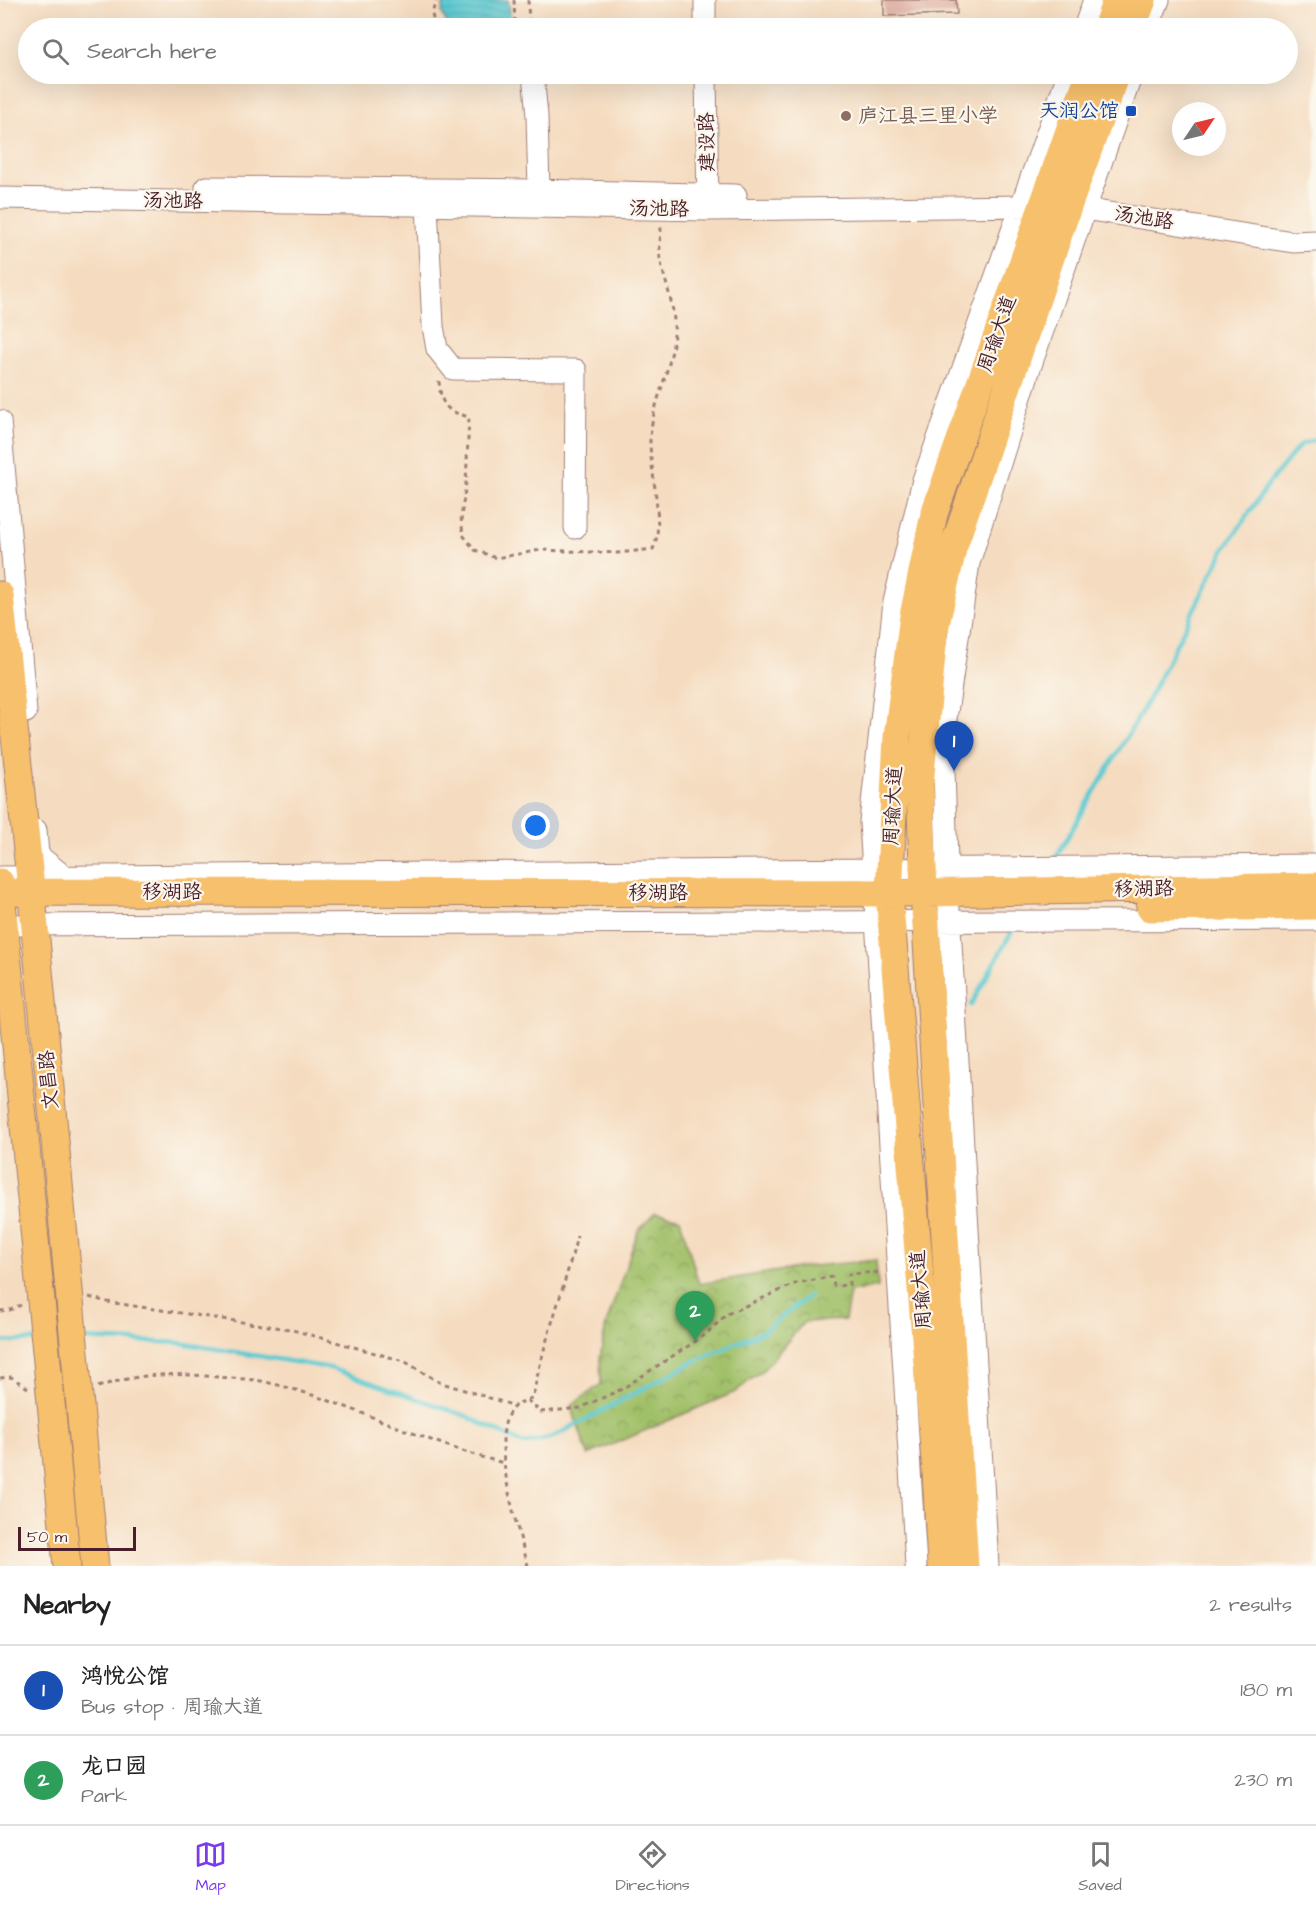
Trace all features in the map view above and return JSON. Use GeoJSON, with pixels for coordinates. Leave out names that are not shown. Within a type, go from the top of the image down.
{"type":"FeatureCollection","features":[{"type":"Feature","properties":{"kind":"main road"},"geometry":{"type":"LineString","coordinates":[[1110,18],[1116,0]]}},
{"type":"Feature","properties":{"kind":"main road"},"geometry":{"type":"LineString","coordinates":[[1136,18],[1143,0]]}},
{"type":"Feature","properties":{"kind":"main road","name":"周瑜大道"},"geometry":{"type":"LineString","coordinates":[[965,1566],[937,899],[920,785],[934,633],[953,549],[1055,202],[1086,84]]}},
{"type":"Feature","properties":{"kind":"main road","name":"周瑜大道"},"geometry":{"type":"LineString","coordinates":[[941,1566],[935,1462],[882,899],[897,737],[913,616],[934,514],[1055,202],[1111,84]]}},
{"type":"Feature","properties":{"kind":"main road","name":"文昌路"},"geometry":{"type":"LineString","coordinates":[[0,595],[32,900],[95,1566]]}},
{"type":"Feature","properties":{"kind":"main road","name":"移湖路"},"geometry":{"type":"LineString","coordinates":[[1,901],[1032,898],[1316,886]]}},
{"type":"Feature","properties":{"kind":"main road","name":"移湖路"},"geometry":{"type":"LineString","coordinates":[[1032,898],[1316,906]]}},
{"type":"Feature","properties":{"kind":"main road","name":"文昌路"},"geometry":{"type":"LineString","coordinates":[[1,901],[67,1566]]}},
{"type":"Feature","properties":{"kind":"street"},"geometry":{"type":"LineString","coordinates":[[705,0],[705,18]]}},
{"type":"Feature","properties":{"kind":"street"},"geometry":{"type":"LineString","coordinates":[[1088,18],[1094,0]]}},
{"type":"Feature","properties":{"kind":"street"},"geometry":{"type":"LineString","coordinates":[[1152,18],[1159,0]]}},
{"type":"Feature","properties":{"kind":"street"},"geometry":{"type":"LineString","coordinates":[[534,84],[539,190]]}},
{"type":"Feature","properties":{"kind":"street","name":"建设路"},"geometry":{"type":"LineString","coordinates":[[706,84],[708,203]]}},
{"type":"Feature","properties":{"kind":"street"},"geometry":{"type":"LineString","coordinates":[[1055,202],[1067,84]]}},
{"type":"Feature","properties":{"kind":"street"},"geometry":{"type":"LineString","coordinates":[[1055,202],[1126,84]]}},
{"type":"Feature","properties":{"kind":"street","name":"汤池路"},"geometry":{"type":"LineString","coordinates":[[0,185],[539,190],[708,203]]}},
{"type":"Feature","properties":{"kind":"street","name":"汤池路"},"geometry":{"type":"LineString","coordinates":[[0,198],[427,206],[1055,202],[1292,230],[1316,230]]}},
{"type":"Feature","properties":{"kind":"street","name":"汤池路"},"geometry":{"type":"LineString","coordinates":[[1055,202],[1293,242],[1316,241]]}},
{"type":"Feature","properties":{"kind":"street"},"geometry":{"type":"LineString","coordinates":[[427,206],[433,326],[437,349],[453,369],[576,370],[575,528]]}},
{"type":"Feature","properties":{"kind":"street"},"geometry":{"type":"LineString","coordinates":[[0,421],[38,855],[65,877]]}},
{"type":"Feature","properties":{"kind":"street","name":"移湖路"},"geometry":{"type":"LineString","coordinates":[[1032,898],[1316,865]]}},
{"type":"Feature","properties":{"kind":"street","name":"移湖路"},"geometry":{"type":"LineString","coordinates":[[32,900],[65,877],[882,899]]}},
{"type":"Feature","properties":{"kind":"street","name":"移湖路"},"geometry":{"type":"LineString","coordinates":[[937,899],[1032,898],[1316,920]]}},
{"type":"Feature","properties":{"kind":"street"},"geometry":{"type":"LineString","coordinates":[[882,899],[897,1271],[916,1566]]}},
{"type":"Feature","properties":{"kind":"street"},"geometry":{"type":"LineString","coordinates":[[937,899],[988,1566]]}},
{"type":"Feature","properties":{"kind":"path"},"geometry":{"type":"LineString","coordinates":[[433,18],[436,0]]}},
{"type":"Feature","properties":{"kind":"path"},"geometry":{"type":"LineString","coordinates":[[514,0],[515,18]]}},
{"type":"Feature","properties":{"kind":"path"},"geometry":{"type":"LineString","coordinates":[[528,0],[528,18]]}},
{"type":"Feature","properties":{"kind":"path"},"geometry":{"type":"LineString","coordinates":[[528,1566],[504,1463],[506,1420],[515,1406],[533,1398],[540,1356],[565,1284],[577,1236]]}},
{"type":"Feature","properties":{"kind":"path"},"geometry":{"type":"LineString","coordinates":[[527,1400],[541,1412],[580,1408],[622,1389],[705,1335],[727,1314],[770,1293],[797,1283],[832,1277],[834,1286],[849,1285],[849,1274],[897,1271]]}},
{"type":"Feature","properties":{"kind":"path"},"geometry":{"type":"LineString","coordinates":[[70,1299],[107,1302],[289,1329],[404,1361],[439,1382],[515,1406]]}},
{"type":"Feature","properties":{"kind":"path"},"geometry":{"type":"LineString","coordinates":[[78,1389],[128,1376],[182,1374],[260,1381],[351,1408],[473,1455],[504,1463]]}},
{"type":"Feature","properties":{"kind":"path"},"geometry":{"type":"LineString","coordinates":[[0,1377],[11,1377],[50,1395]]}},
{"type":"Feature","properties":{"kind":"green space"},"geometry":{"type":"Polygon","coordinates":[[[655,1213],[680,1219],[699,1284],[803,1267],[876,1260],[878,1287],[850,1292],[845,1320],[804,1322],[764,1369],[735,1392],[588,1455],[571,1406],[601,1384],[600,1358],[606,1325],[638,1231],[655,1213]]]}},
{"type":"Feature","properties":{"kind":"water"},"geometry":{"type":"Polygon","coordinates":[[[444,0],[508,0],[511,18],[444,18],[442,13],[444,0]]]}},
{"type":"Feature","properties":{"kind":"building"},"geometry":{"type":"Polygon","coordinates":[[[884,0],[956,0],[957,14],[884,16],[884,0]]]}},
{"type":"Feature","properties":{"kind":"waterway"},"geometry":{"type":"LineString","coordinates":[[1053,862],[1146,704],[1224,550],[1269,483],[1300,445],[1316,439]]}},
{"type":"Feature","properties":{"kind":"waterway"},"geometry":{"type":"LineString","coordinates":[[971,1005],[1015,926]]}},
{"type":"Feature","properties":{"kind":"waterway"},"geometry":{"type":"LineString","coordinates":[[84,1339],[181,1343],[330,1368],[466,1416],[524,1444],[553,1437],[693,1362],[764,1331],[809,1296]]}},
{"type":"Feature","properties":{"kind":"waterway"},"geometry":{"type":"LineString","coordinates":[[0,1342],[36,1340]]}},
{"type":"Feature","properties":{"kind":"place","name":"天润公馆"},"geometry":{"type":"Point","coordinates":[1131,111]}},
{"type":"Feature","properties":{"kind":"place","name":"庐江县三里小学"},"geometry":{"type":"Point","coordinates":[846,116]}},
{"type":"Feature","properties":{"kind":"place","name":"鸿悦公馆"},"geometry":{"type":"Point","coordinates":[954,771]}},
{"type":"Feature","properties":{"kind":"place","name":"龙口园"},"geometry":{"type":"Point","coordinates":[695,1341]}}]}
